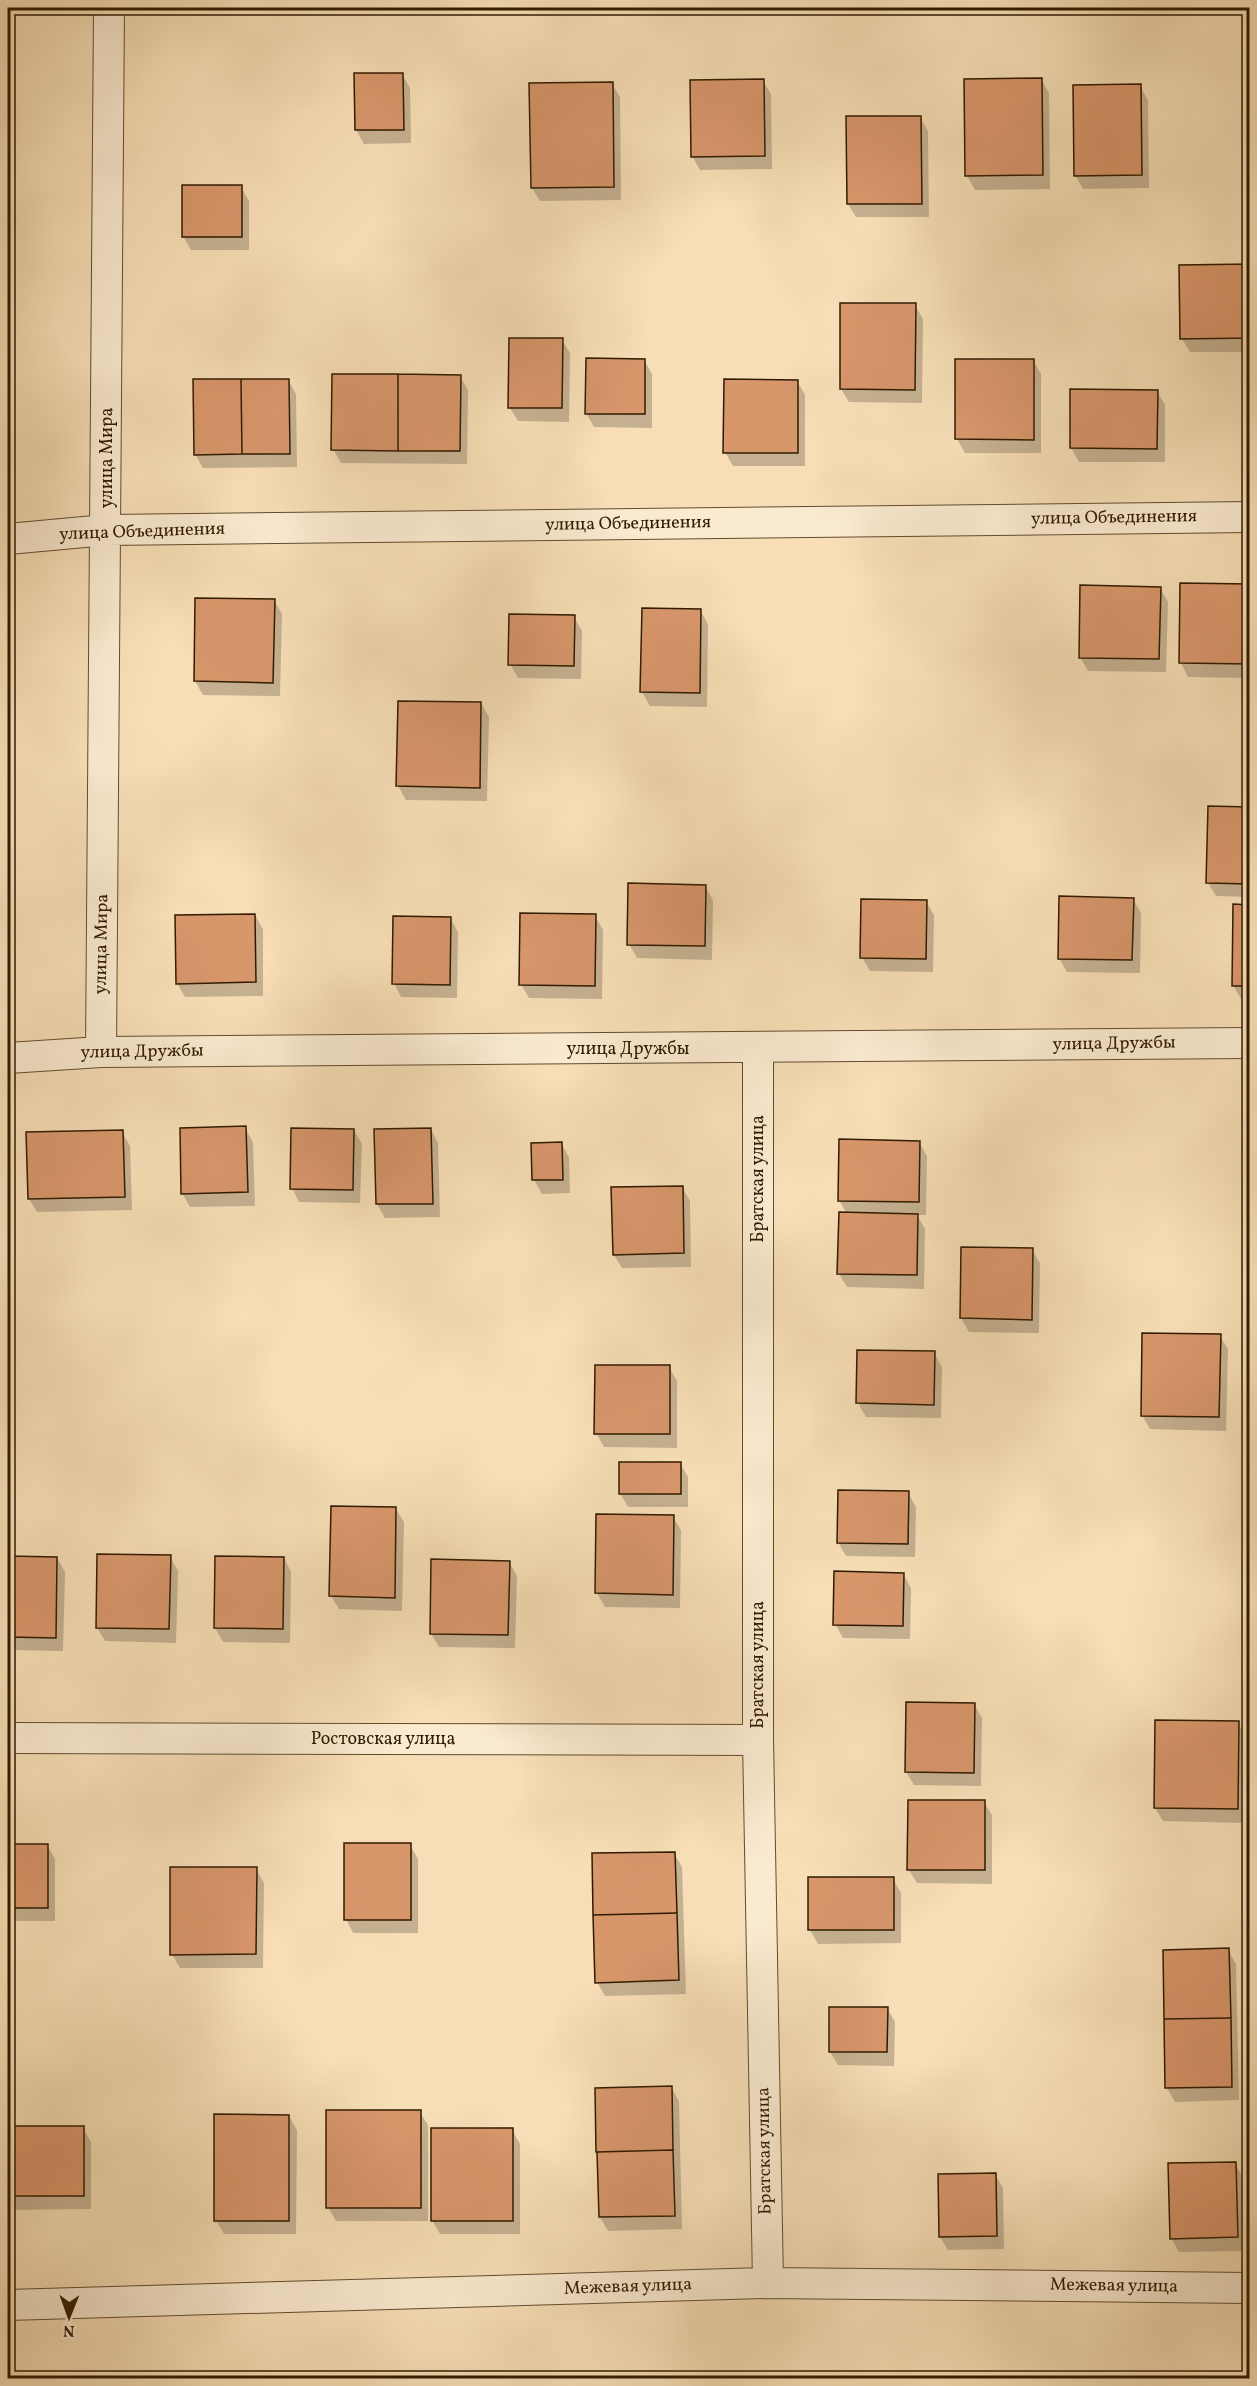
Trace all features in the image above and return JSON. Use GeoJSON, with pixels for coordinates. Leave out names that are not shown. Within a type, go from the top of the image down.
{"type":"FeatureCollection","features":[{"type":"Feature","properties":{"kind":"street","name":"улица Мира"},"geometry":{"type":"LineString","coordinates":[[101,1052],[109,8]]}},
{"type":"Feature","properties":{"kind":"street","name":"улица Объединения"},"geometry":{"type":"LineString","coordinates":[[8,539],[106,530],[1250,517]]}},
{"type":"Feature","properties":{"kind":"street","name":"улица Дружбы"},"geometry":{"type":"LineString","coordinates":[[8,1058],[101,1052],[1250,1043]]}},
{"type":"Feature","properties":{"kind":"street","name":"Братская улица"},"geometry":{"type":"LineString","coordinates":[[758,1048],[758,1740],[768,2283]]}},
{"type":"Feature","properties":{"kind":"street","name":"Ростовская улица"},"geometry":{"type":"LineString","coordinates":[[8,1738],[758,1740]]}},
{"type":"Feature","properties":{"kind":"street","name":"Межевая улица"},"geometry":{"type":"LineString","coordinates":[[8,2305],[768,2283],[1250,2288]]}},
{"type":"Feature","properties":{"kind":"building"},"geometry":{"type":"Polygon","coordinates":[[[1243,65],[1250,65],[1250,136],[1244,136],[1243,65]]]}},
{"type":"Feature","properties":{"kind":"building"},"geometry":{"type":"Polygon","coordinates":[[[354,73],[403,73],[404,130],[355,130],[354,73]]]}},
{"type":"Feature","properties":{"kind":"building"},"geometry":{"type":"Polygon","coordinates":[[[1042,78],[1043,175],[965,176],[964,79],[1042,78]]]}},
{"type":"Feature","properties":{"kind":"building"},"geometry":{"type":"Polygon","coordinates":[[[764,79],[765,156],[691,157],[690,80],[764,79]]]}},
{"type":"Feature","properties":{"kind":"building"},"geometry":{"type":"Polygon","coordinates":[[[613,82],[614,187],[531,188],[529,83],[613,82]]]}},
{"type":"Feature","properties":{"kind":"building"},"geometry":{"type":"Polygon","coordinates":[[[1141,84],[1142,175],[1074,176],[1073,85],[1141,84]]]}},
{"type":"Feature","properties":{"kind":"building"},"geometry":{"type":"Polygon","coordinates":[[[846,116],[921,116],[922,204],[847,204],[846,116]]]}},
{"type":"Feature","properties":{"kind":"building"},"geometry":{"type":"Polygon","coordinates":[[[182,185],[242,185],[242,237],[182,237],[182,185]]]}},
{"type":"Feature","properties":{"kind":"building"},"geometry":{"type":"Polygon","coordinates":[[[1250,264],[1250,338],[1180,339],[1179,265],[1250,264]]]}},
{"type":"Feature","properties":{"kind":"building"},"geometry":{"type":"Polygon","coordinates":[[[840,303],[916,303],[915,390],[840,389],[840,303]]]}},
{"type":"Feature","properties":{"kind":"building"},"geometry":{"type":"Polygon","coordinates":[[[509,338],[563,338],[562,408],[508,408],[509,338]]]}},
{"type":"Feature","properties":{"kind":"building"},"geometry":{"type":"Polygon","coordinates":[[[586,358],[645,359],[645,414],[585,414],[586,358]]]}},
{"type":"Feature","properties":{"kind":"building"},"geometry":{"type":"Polygon","coordinates":[[[955,359],[1034,359],[1034,440],[955,439],[955,359]]]}},
{"type":"Feature","properties":{"kind":"building"},"geometry":{"type":"Polygon","coordinates":[[[332,374],[398,374],[398,451],[331,450],[332,374]]]}},
{"type":"Feature","properties":{"kind":"building"},"geometry":{"type":"Polygon","coordinates":[[[398,374],[461,375],[460,451],[398,451],[398,374]]]}},
{"type":"Feature","properties":{"kind":"building"},"geometry":{"type":"Polygon","coordinates":[[[193,379],[241,379],[242,454],[194,455],[193,379]]]}},
{"type":"Feature","properties":{"kind":"building"},"geometry":{"type":"Polygon","coordinates":[[[241,379],[289,379],[290,454],[242,454],[241,379]]]}},
{"type":"Feature","properties":{"kind":"building"},"geometry":{"type":"Polygon","coordinates":[[[724,379],[798,380],[798,453],[723,453],[724,379]]]}},
{"type":"Feature","properties":{"kind":"building"},"geometry":{"type":"Polygon","coordinates":[[[1070,389],[1158,390],[1157,449],[1070,448],[1070,389]]]}},
{"type":"Feature","properties":{"kind":"building"},"geometry":{"type":"Polygon","coordinates":[[[1180,583],[1250,584],[1250,664],[1179,663],[1180,583]]]}},
{"type":"Feature","properties":{"kind":"building"},"geometry":{"type":"Polygon","coordinates":[[[1080,585],[1161,587],[1159,659],[1079,658],[1080,585]]]}},
{"type":"Feature","properties":{"kind":"building"},"geometry":{"type":"Polygon","coordinates":[[[195,598],[275,599],[273,683],[194,681],[195,598]]]}},
{"type":"Feature","properties":{"kind":"building"},"geometry":{"type":"Polygon","coordinates":[[[642,608],[701,609],[700,693],[640,692],[642,608]]]}},
{"type":"Feature","properties":{"kind":"building"},"geometry":{"type":"Polygon","coordinates":[[[509,614],[575,615],[574,666],[508,665],[509,614]]]}},
{"type":"Feature","properties":{"kind":"building"},"geometry":{"type":"Polygon","coordinates":[[[398,701],[481,702],[480,788],[396,786],[398,701]]]}},
{"type":"Feature","properties":{"kind":"building"},"geometry":{"type":"Polygon","coordinates":[[[1208,806],[1250,807],[1250,884],[1206,883],[1208,806]]]}},
{"type":"Feature","properties":{"kind":"building"},"geometry":{"type":"Polygon","coordinates":[[[628,883],[706,885],[705,946],[627,945],[628,883]]]}},
{"type":"Feature","properties":{"kind":"building"},"geometry":{"type":"Polygon","coordinates":[[[1059,896],[1134,898],[1132,960],[1058,959],[1059,896]]]}},
{"type":"Feature","properties":{"kind":"building"},"geometry":{"type":"Polygon","coordinates":[[[861,899],[927,900],[926,959],[860,958],[861,899]]]}},
{"type":"Feature","properties":{"kind":"building"},"geometry":{"type":"Polygon","coordinates":[[[1233,904],[1250,905],[1250,986],[1232,986],[1233,904]]]}},
{"type":"Feature","properties":{"kind":"building"},"geometry":{"type":"Polygon","coordinates":[[[520,913],[596,914],[595,986],[519,985],[520,913]]]}},
{"type":"Feature","properties":{"kind":"building"},"geometry":{"type":"Polygon","coordinates":[[[255,914],[256,982],[176,984],[175,915],[255,914]]]}},
{"type":"Feature","properties":{"kind":"building"},"geometry":{"type":"Polygon","coordinates":[[[393,916],[451,917],[450,985],[392,984],[393,916]]]}},
{"type":"Feature","properties":{"kind":"building"},"geometry":{"type":"Polygon","coordinates":[[[246,1126],[248,1192],[181,1194],[180,1128],[246,1126]]]}},
{"type":"Feature","properties":{"kind":"building"},"geometry":{"type":"Polygon","coordinates":[[[291,1128],[354,1129],[353,1190],[290,1189],[291,1128]]]}},
{"type":"Feature","properties":{"kind":"building"},"geometry":{"type":"Polygon","coordinates":[[[431,1128],[433,1204],[376,1204],[374,1129],[431,1128]]]}},
{"type":"Feature","properties":{"kind":"building"},"geometry":{"type":"Polygon","coordinates":[[[123,1130],[125,1197],[28,1199],[26,1132],[123,1130]]]}},
{"type":"Feature","properties":{"kind":"building"},"geometry":{"type":"Polygon","coordinates":[[[839,1139],[920,1141],[919,1202],[838,1201],[839,1139]]]}},
{"type":"Feature","properties":{"kind":"building"},"geometry":{"type":"Polygon","coordinates":[[[562,1142],[563,1180],[532,1180],[531,1143],[562,1142]]]}},
{"type":"Feature","properties":{"kind":"building"},"geometry":{"type":"Polygon","coordinates":[[[683,1186],[684,1253],[613,1255],[611,1187],[683,1186]]]}},
{"type":"Feature","properties":{"kind":"building"},"geometry":{"type":"Polygon","coordinates":[[[839,1212],[918,1214],[917,1275],[837,1274],[839,1212]]]}},
{"type":"Feature","properties":{"kind":"building"},"geometry":{"type":"Polygon","coordinates":[[[961,1247],[1033,1248],[1032,1320],[960,1318],[961,1247]]]}},
{"type":"Feature","properties":{"kind":"building"},"geometry":{"type":"Polygon","coordinates":[[[1142,1333],[1221,1334],[1219,1417],[1141,1416],[1142,1333]]]}},
{"type":"Feature","properties":{"kind":"building"},"geometry":{"type":"Polygon","coordinates":[[[857,1350],[935,1351],[934,1405],[856,1403],[857,1350]]]}},
{"type":"Feature","properties":{"kind":"building"},"geometry":{"type":"Polygon","coordinates":[[[595,1365],[670,1365],[670,1434],[594,1434],[595,1365]]]}},
{"type":"Feature","properties":{"kind":"building"},"geometry":{"type":"Polygon","coordinates":[[[619,1462],[681,1462],[681,1494],[619,1494],[619,1462]]]}},
{"type":"Feature","properties":{"kind":"building"},"geometry":{"type":"Polygon","coordinates":[[[838,1490],[909,1491],[908,1544],[837,1543],[838,1490]]]}},
{"type":"Feature","properties":{"kind":"building"},"geometry":{"type":"Polygon","coordinates":[[[331,1506],[396,1507],[395,1598],[329,1596],[331,1506]]]}},
{"type":"Feature","properties":{"kind":"building"},"geometry":{"type":"Polygon","coordinates":[[[596,1514],[674,1515],[673,1595],[595,1593],[596,1514]]]}},
{"type":"Feature","properties":{"kind":"building"},"geometry":{"type":"Polygon","coordinates":[[[97,1554],[171,1555],[169,1629],[96,1628],[97,1554]]]}},
{"type":"Feature","properties":{"kind":"building"},"geometry":{"type":"Polygon","coordinates":[[[8,1556],[57,1557],[56,1638],[8,1637],[8,1556]]]}},
{"type":"Feature","properties":{"kind":"building"},"geometry":{"type":"Polygon","coordinates":[[[215,1556],[284,1557],[283,1629],[214,1628],[215,1556]]]}},
{"type":"Feature","properties":{"kind":"building"},"geometry":{"type":"Polygon","coordinates":[[[431,1559],[510,1561],[508,1635],[430,1634],[431,1559]]]}},
{"type":"Feature","properties":{"kind":"building"},"geometry":{"type":"Polygon","coordinates":[[[834,1571],[904,1573],[903,1626],[833,1625],[834,1571]]]}},
{"type":"Feature","properties":{"kind":"building"},"geometry":{"type":"Polygon","coordinates":[[[906,1702],[975,1703],[974,1773],[905,1772],[906,1702]]]}},
{"type":"Feature","properties":{"kind":"building"},"geometry":{"type":"Polygon","coordinates":[[[1155,1720],[1239,1721],[1238,1809],[1154,1808],[1155,1720]]]}},
{"type":"Feature","properties":{"kind":"building"},"geometry":{"type":"Polygon","coordinates":[[[908,1800],[985,1800],[985,1870],[907,1870],[908,1800]]]}},
{"type":"Feature","properties":{"kind":"building"},"geometry":{"type":"Polygon","coordinates":[[[344,1843],[411,1843],[411,1920],[344,1920],[344,1843]]]}},
{"type":"Feature","properties":{"kind":"building"},"geometry":{"type":"Polygon","coordinates":[[[8,1844],[48,1844],[48,1908],[8,1908],[8,1844]]]}},
{"type":"Feature","properties":{"kind":"building"},"geometry":{"type":"Polygon","coordinates":[[[675,1852],[677,1913],[593,1915],[592,1853],[675,1852]]]}},
{"type":"Feature","properties":{"kind":"building"},"geometry":{"type":"Polygon","coordinates":[[[170,1867],[257,1867],[256,1954],[170,1955],[170,1867]]]}},
{"type":"Feature","properties":{"kind":"building"},"geometry":{"type":"Polygon","coordinates":[[[808,1877],[894,1877],[894,1930],[808,1930],[808,1877]]]}},
{"type":"Feature","properties":{"kind":"building"},"geometry":{"type":"Polygon","coordinates":[[[677,1913],[679,1980],[595,1983],[593,1915],[677,1913]]]}},
{"type":"Feature","properties":{"kind":"building"},"geometry":{"type":"Polygon","coordinates":[[[1229,1948],[1231,2018],[1164,2019],[1163,1950],[1229,1948]]]}},
{"type":"Feature","properties":{"kind":"building"},"geometry":{"type":"Polygon","coordinates":[[[829,2007],[888,2007],[887,2052],[829,2052],[829,2007]]]}},
{"type":"Feature","properties":{"kind":"building"},"geometry":{"type":"Polygon","coordinates":[[[1231,2018],[1232,2087],[1165,2088],[1164,2019],[1231,2018]]]}},
{"type":"Feature","properties":{"kind":"building"},"geometry":{"type":"Polygon","coordinates":[[[672,2086],[673,2150],[596,2152],[595,2088],[672,2086]]]}},
{"type":"Feature","properties":{"kind":"building"},"geometry":{"type":"Polygon","coordinates":[[[326,2110],[421,2110],[421,2208],[326,2208],[326,2110]]]}},
{"type":"Feature","properties":{"kind":"building"},"geometry":{"type":"Polygon","coordinates":[[[214,2114],[289,2115],[289,2221],[214,2221],[214,2114]]]}},
{"type":"Feature","properties":{"kind":"building"},"geometry":{"type":"Polygon","coordinates":[[[8,2126],[84,2126],[84,2196],[8,2196],[8,2126]]]}},
{"type":"Feature","properties":{"kind":"building"},"geometry":{"type":"Polygon","coordinates":[[[431,2128],[513,2128],[513,2221],[431,2221],[431,2128]]]}},
{"type":"Feature","properties":{"kind":"building"},"geometry":{"type":"Polygon","coordinates":[[[673,2150],[675,2216],[599,2217],[597,2152],[673,2150]]]}},
{"type":"Feature","properties":{"kind":"building"},"geometry":{"type":"Polygon","coordinates":[[[1236,2162],[1238,2237],[1170,2239],[1168,2163],[1236,2162]]]}},
{"type":"Feature","properties":{"kind":"building"},"geometry":{"type":"Polygon","coordinates":[[[996,2173],[997,2236],[939,2237],[938,2174],[996,2173]]]}}]}
